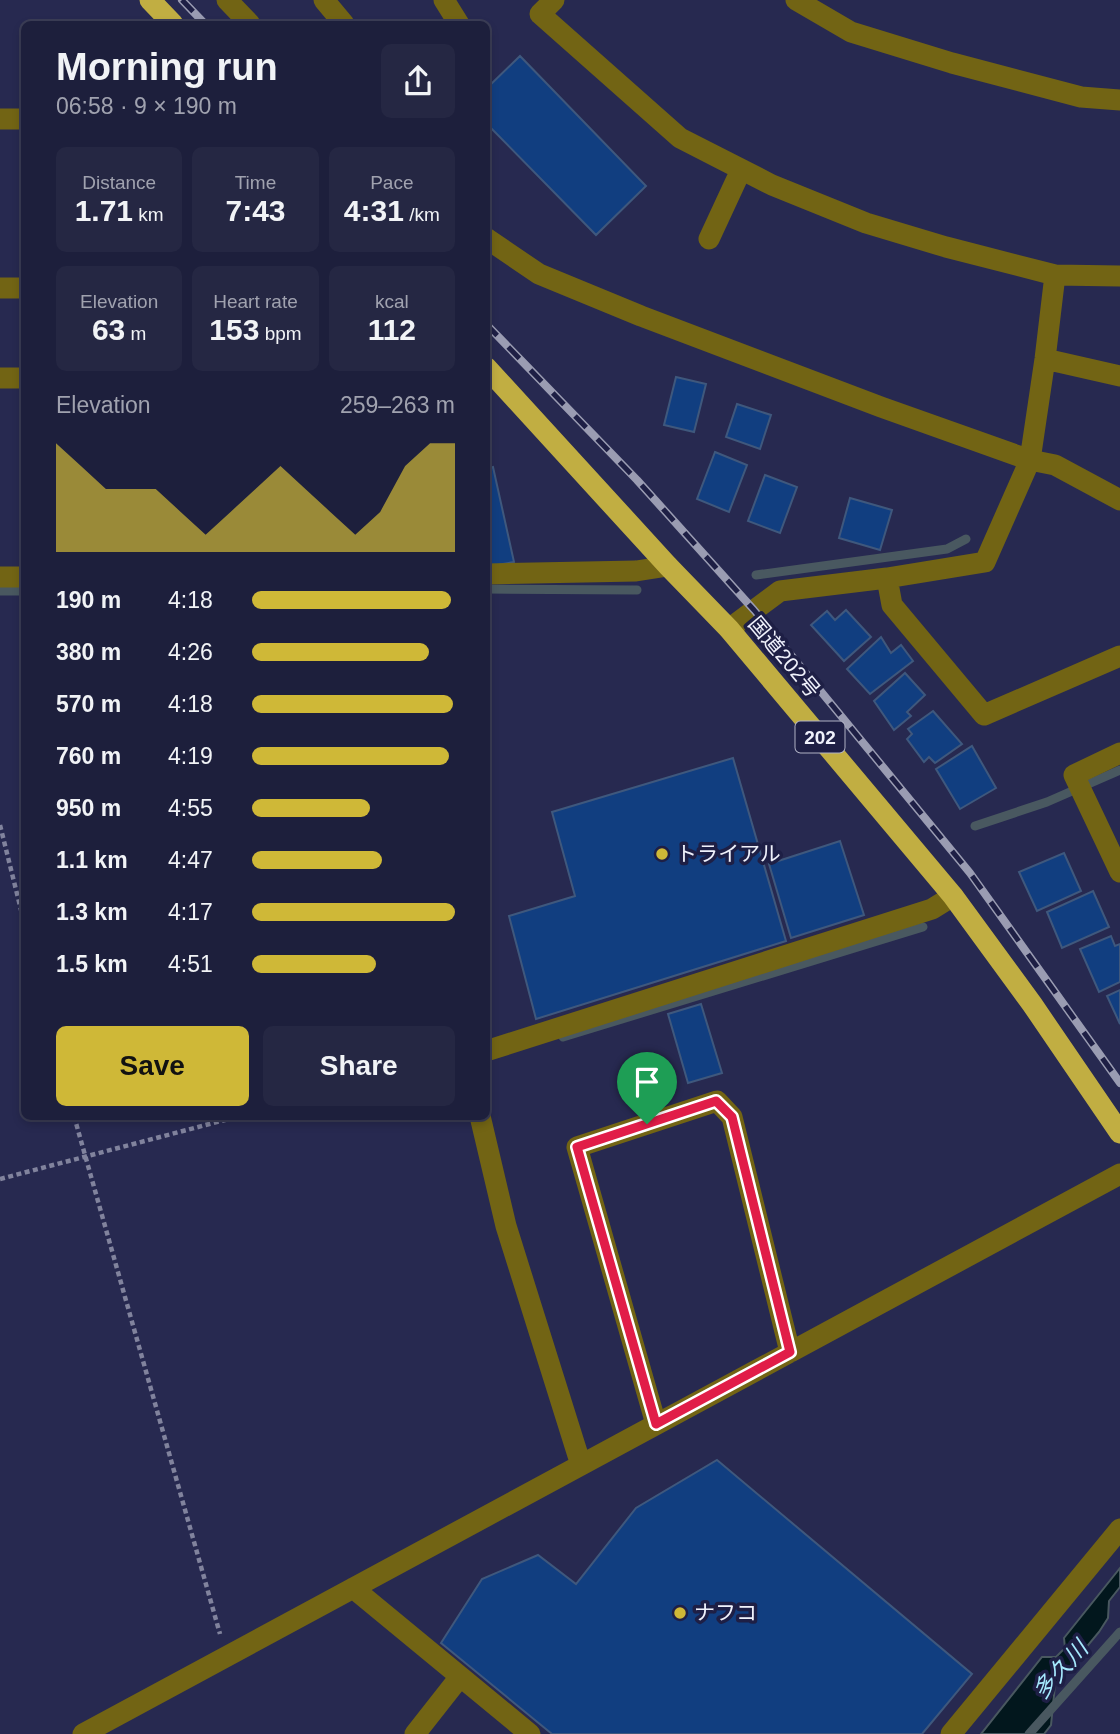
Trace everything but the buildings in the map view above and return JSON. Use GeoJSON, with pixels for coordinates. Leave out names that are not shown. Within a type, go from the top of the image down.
{"type":"FeatureCollection","features":[{"type":"Feature","properties":{"kind":"highway"},"geometry":{"type":"LineString","coordinates":[[150,0],[170,21]]}},
{"type":"Feature","properties":{"kind":"highway","name":"国道202号"},"geometry":{"type":"LineString","coordinates":[[490,371],[729,629],[953,896],[1032,1004],[1120,1133]]}},
{"type":"Feature","properties":{"kind":"street"},"geometry":{"type":"LineString","coordinates":[[227,0],[247,21]]}},
{"type":"Feature","properties":{"kind":"street"},"geometry":{"type":"LineString","coordinates":[[324,0],[342,21]]}},
{"type":"Feature","properties":{"kind":"street"},"geometry":{"type":"LineString","coordinates":[[444,0],[457,21]]}},
{"type":"Feature","properties":{"kind":"street"},"geometry":{"type":"LineString","coordinates":[[554,0],[540,14],[680,138],[741,170],[866,223],[946,247],[1055,275],[1120,276]]}},
{"type":"Feature","properties":{"kind":"street"},"geometry":{"type":"LineString","coordinates":[[796,0],[851,32],[876,40],[1081,97],[1120,100]]}},
{"type":"Feature","properties":{"kind":"street"},"geometry":{"type":"LineString","coordinates":[[0,119],[21,119]]}},
{"type":"Feature","properties":{"kind":"street"},"geometry":{"type":"LineString","coordinates":[[709,239],[741,170]]}},
{"type":"Feature","properties":{"kind":"street"},"geometry":{"type":"LineString","coordinates":[[490,241],[539,274],[641,316],[881,407],[1030,460],[1055,465],[1120,500]]}},
{"type":"Feature","properties":{"kind":"street"},"geometry":{"type":"LineString","coordinates":[[729,629],[780,591],[887,578],[985,562],[1030,460],[1055,275]]}},
{"type":"Feature","properties":{"kind":"street"},"geometry":{"type":"LineString","coordinates":[[0,288],[21,288]]}},
{"type":"Feature","properties":{"kind":"street"},"geometry":{"type":"LineString","coordinates":[[1045,359],[1120,376]]}},
{"type":"Feature","properties":{"kind":"street"},"geometry":{"type":"LineString","coordinates":[[0,378],[21,378]]}},
{"type":"Feature","properties":{"kind":"street"},"geometry":{"type":"LineString","coordinates":[[490,575],[636,571],[668,566]]}},
{"type":"Feature","properties":{"kind":"street"},"geometry":{"type":"LineString","coordinates":[[0,577],[21,577]]}},
{"type":"Feature","properties":{"kind":"street"},"geometry":{"type":"LineString","coordinates":[[887,578],[892,605],[984,715],[1120,656]]}},
{"type":"Feature","properties":{"kind":"street"},"geometry":{"type":"LineString","coordinates":[[1120,753],[1074,775],[1120,872]]}},
{"type":"Feature","properties":{"kind":"street"},"geometry":{"type":"LineString","coordinates":[[490,1050],[932,909],[953,896]]}},
{"type":"Feature","properties":{"kind":"street"},"geometry":{"type":"LineString","coordinates":[[656,1424],[577,1147],[716,1101],[732,1117],[790,1352]]}},
{"type":"Feature","properties":{"kind":"street"},"geometry":{"type":"LineString","coordinates":[[481,1120],[506,1226],[581,1465]]}},
{"type":"Feature","properties":{"kind":"street"},"geometry":{"type":"LineString","coordinates":[[83,1734],[1120,1174]]}},
{"type":"Feature","properties":{"kind":"street"},"geometry":{"type":"LineString","coordinates":[[951,1734],[1120,1529]]}},
{"type":"Feature","properties":{"kind":"street"},"geometry":{"type":"LineString","coordinates":[[353,1588],[530,1734]]}},
{"type":"Feature","properties":{"kind":"street"},"geometry":{"type":"LineString","coordinates":[[415,1734],[459,1678]]}},
{"type":"Feature","properties":{"kind":"path"},"geometry":{"type":"LineString","coordinates":[[0,825],[21,910]]}},
{"type":"Feature","properties":{"kind":"path"},"geometry":{"type":"LineString","coordinates":[[75,1120],[226,1656]]}},
{"type":"Feature","properties":{"kind":"path"},"geometry":{"type":"LineString","coordinates":[[0,1179],[225,1120]]}},
{"type":"Feature","properties":{"kind":"water"},"geometry":{"type":"Polygon","coordinates":[[[1120,1568],[1120,1587],[1109,1601],[1108,1618],[1055,1685],[1051,1725],[1044,1734],[981,1734],[1042,1657],[1056,1657],[1065,1648],[1064,1638],[1120,1568]]]}},
{"type":"Feature","properties":{"kind":"waterway"},"geometry":{"type":"LineString","coordinates":[[756,575],[947,549],[966,539]]}},
{"type":"Feature","properties":{"kind":"waterway"},"geometry":{"type":"LineString","coordinates":[[490,589],[637,590]]}},
{"type":"Feature","properties":{"kind":"waterway"},"geometry":{"type":"LineString","coordinates":[[0,591],[21,591]]}},
{"type":"Feature","properties":{"kind":"waterway"},"geometry":{"type":"LineString","coordinates":[[975,826],[1047,802],[1120,770]]}},
{"type":"Feature","properties":{"kind":"waterway"},"geometry":{"type":"LineString","coordinates":[[563,1037],[923,927]]}},
{"type":"Feature","properties":{"kind":"waterway","name":"多久川"},"geometry":{"type":"LineString","coordinates":[[1029,1734],[1120,1632]]}},
{"type":"Feature","properties":{"kind":"railway"},"geometry":{"type":"LineString","coordinates":[[182,0],[202,21]]}},
{"type":"Feature","properties":{"kind":"railway"},"geometry":{"type":"LineString","coordinates":[[490,328],[637,480],[754,610],[970,873],[1120,1083]]}},
{"type":"Feature","properties":{"kind":"place","name":"トライアル"},"geometry":{"type":"Point","coordinates":[662,854]}},
{"type":"Feature","properties":{"kind":"place","name":"ナフコ"},"geometry":{"type":"Point","coordinates":[680,1613]}},
{"type":"Feature","properties":{"kind":"route"},"geometry":{"type":"LineString","coordinates":[[716,1101],[732,1117],[790,1352],[656,1424],[577,1147],[647,1124],[716,1101]]}}]}
